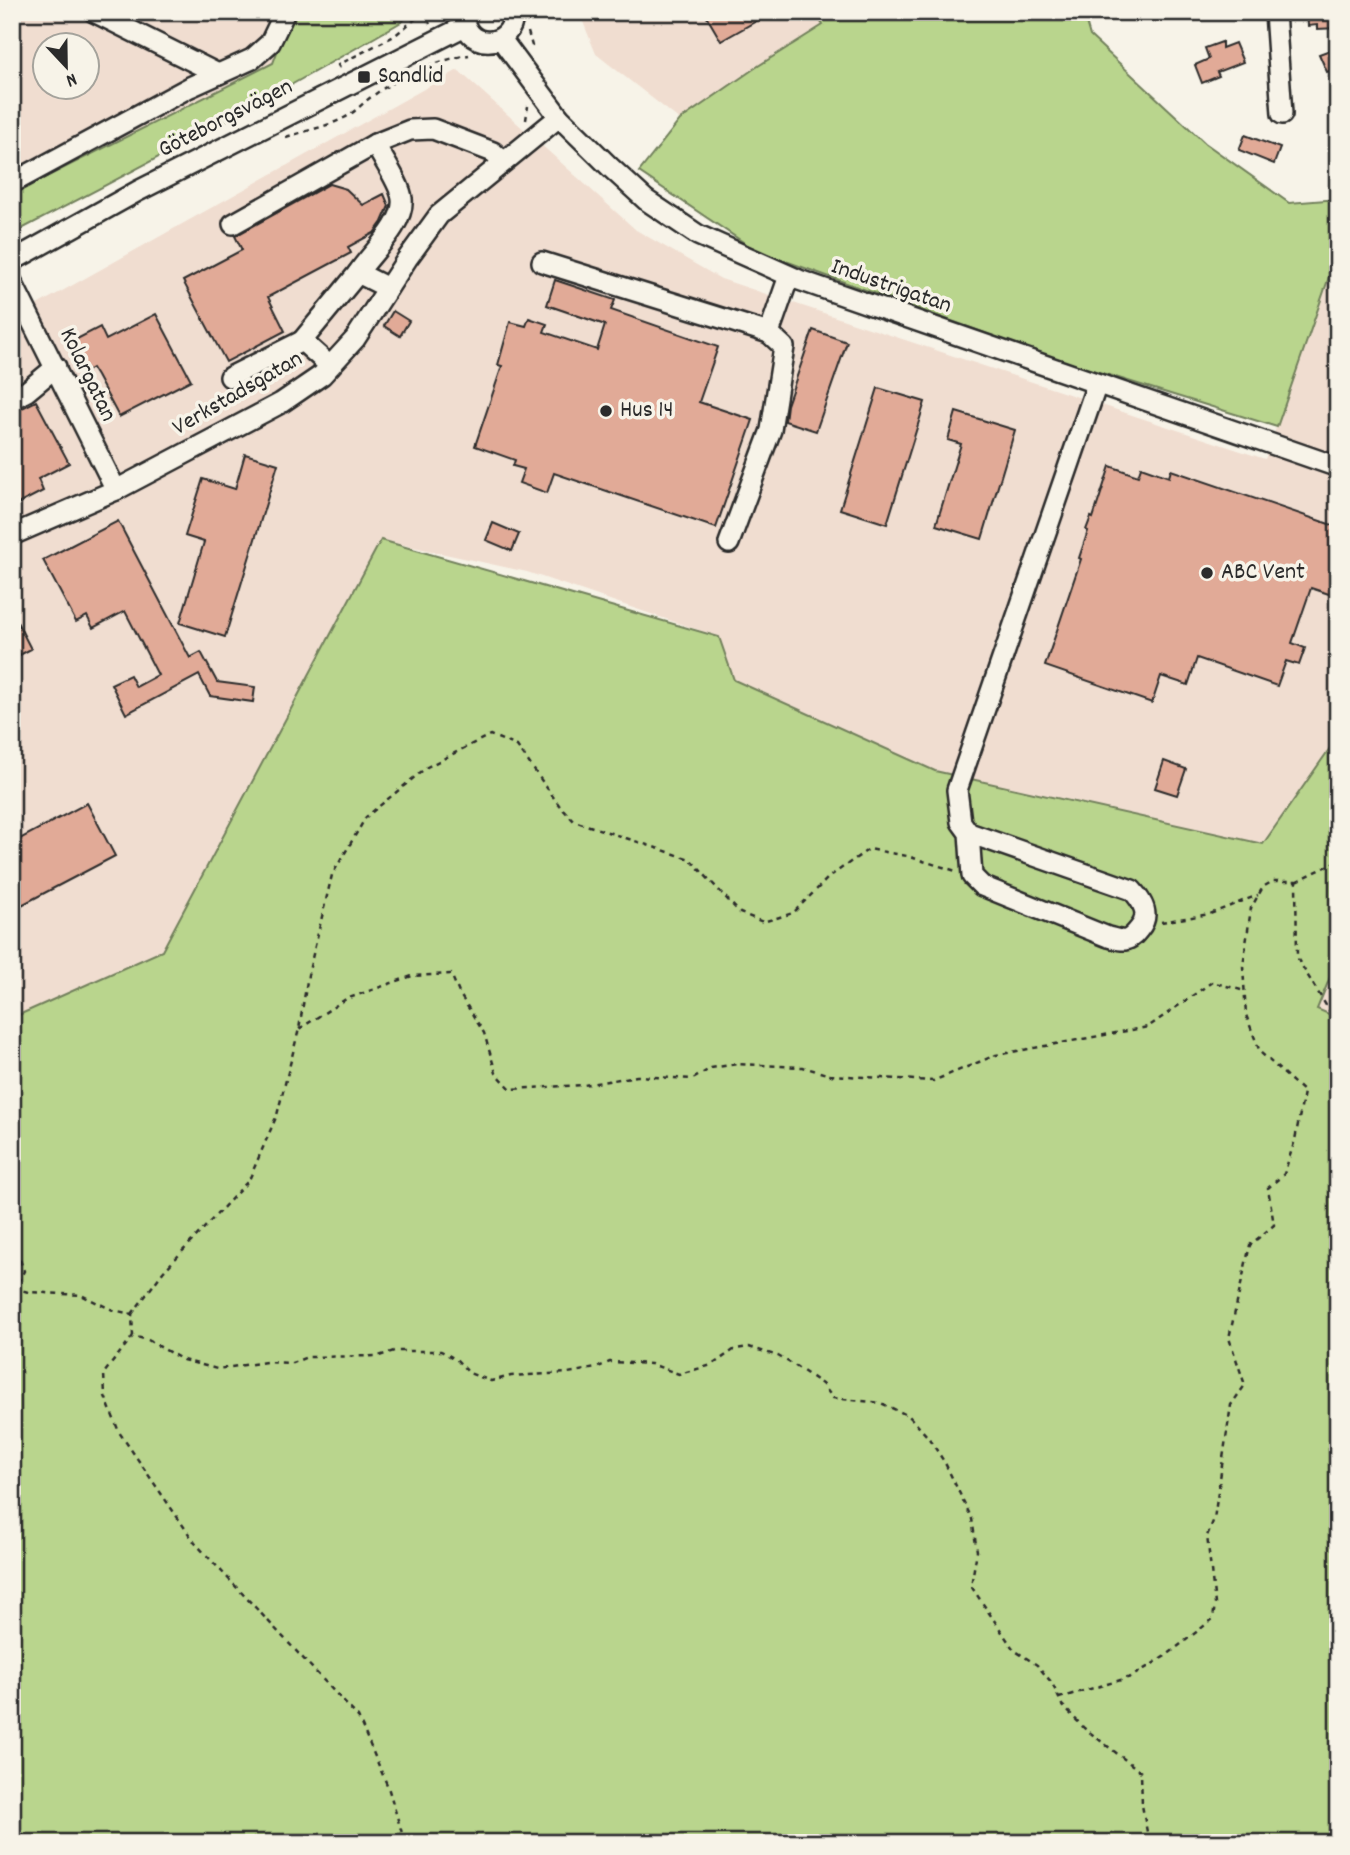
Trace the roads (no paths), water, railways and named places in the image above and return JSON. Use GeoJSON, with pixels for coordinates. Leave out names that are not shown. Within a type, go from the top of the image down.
{"type":"FeatureCollection","features":[{"type":"Feature","properties":{"kind":"street"},"geometry":{"type":"LineString","coordinates":[[94,12],[218,74]]}},
{"type":"Feature","properties":{"kind":"street"},"geometry":{"type":"LineString","coordinates":[[12,183],[218,74],[252,59],[270,43],[285,12]]}},
{"type":"Feature","properties":{"kind":"street"},"geometry":{"type":"LineString","coordinates":[[464,19],[469,33],[480,40],[493,42],[500,39],[510,28],[513,12]]}},
{"type":"Feature","properties":{"kind":"street"},"geometry":{"type":"LineString","coordinates":[[1275,12],[1282,114]]}},
{"type":"Feature","properties":{"kind":"street","name":"Göteborgsvägen"},"geometry":{"type":"LineString","coordinates":[[12,261],[464,19]]}},
{"type":"Feature","properties":{"kind":"street","name":"Industrigatan"},"geometry":{"type":"LineString","coordinates":[[500,39],[559,117],[646,200],[698,235],[789,276],[1338,467]]}},
{"type":"Feature","properties":{"kind":"street","name":"Verkstadsgatan"},"geometry":{"type":"LineString","coordinates":[[12,534],[116,490],[282,403],[321,375],[355,339],[439,215],[559,117]]}},
{"type":"Feature","properties":{"kind":"street"},"geometry":{"type":"LineString","coordinates":[[233,223],[375,145],[410,131],[433,129],[493,152],[503,161]]}},
{"type":"Feature","properties":{"kind":"street"},"geometry":{"type":"LineString","coordinates":[[230,377],[302,341],[396,224],[402,210],[402,196],[375,145]]}},
{"type":"Feature","properties":{"kind":"street"},"geometry":{"type":"LineString","coordinates":[[542,262],[769,333],[784,347],[771,430],[729,543]]}},
{"type":"Feature","properties":{"kind":"street"},"geometry":{"type":"LineString","coordinates":[[358,273],[388,288]]}},
{"type":"Feature","properties":{"kind":"street"},"geometry":{"type":"LineString","coordinates":[[769,333],[789,276]]}},
{"type":"Feature","properties":{"kind":"street","name":"Kolargatan"},"geometry":{"type":"LineString","coordinates":[[12,282],[116,490]]}},
{"type":"Feature","properties":{"kind":"street"},"geometry":{"type":"LineString","coordinates":[[302,341],[330,366]]}},
{"type":"Feature","properties":{"kind":"street"},"geometry":{"type":"LineString","coordinates":[[12,398],[27,391],[56,367]]}},
{"type":"Feature","properties":{"kind":"street"},"geometry":{"type":"LineString","coordinates":[[969,834],[1132,890],[1146,912],[1143,924],[1134,936],[1125,940],[1108,937],[982,886],[972,876],[969,834],[961,822],[957,790],[1097,384]]}},
{"type":"Feature","properties":{"kind":"place","name":"Sandlid"},"geometry":{"type":"Point","coordinates":[364,77]}},
{"type":"Feature","properties":{"kind":"place","name":"Hus 14"},"geometry":{"type":"Point","coordinates":[606,411]}},
{"type":"Feature","properties":{"kind":"place","name":"ABC Vent"},"geometry":{"type":"Point","coordinates":[1207,573]}}]}
